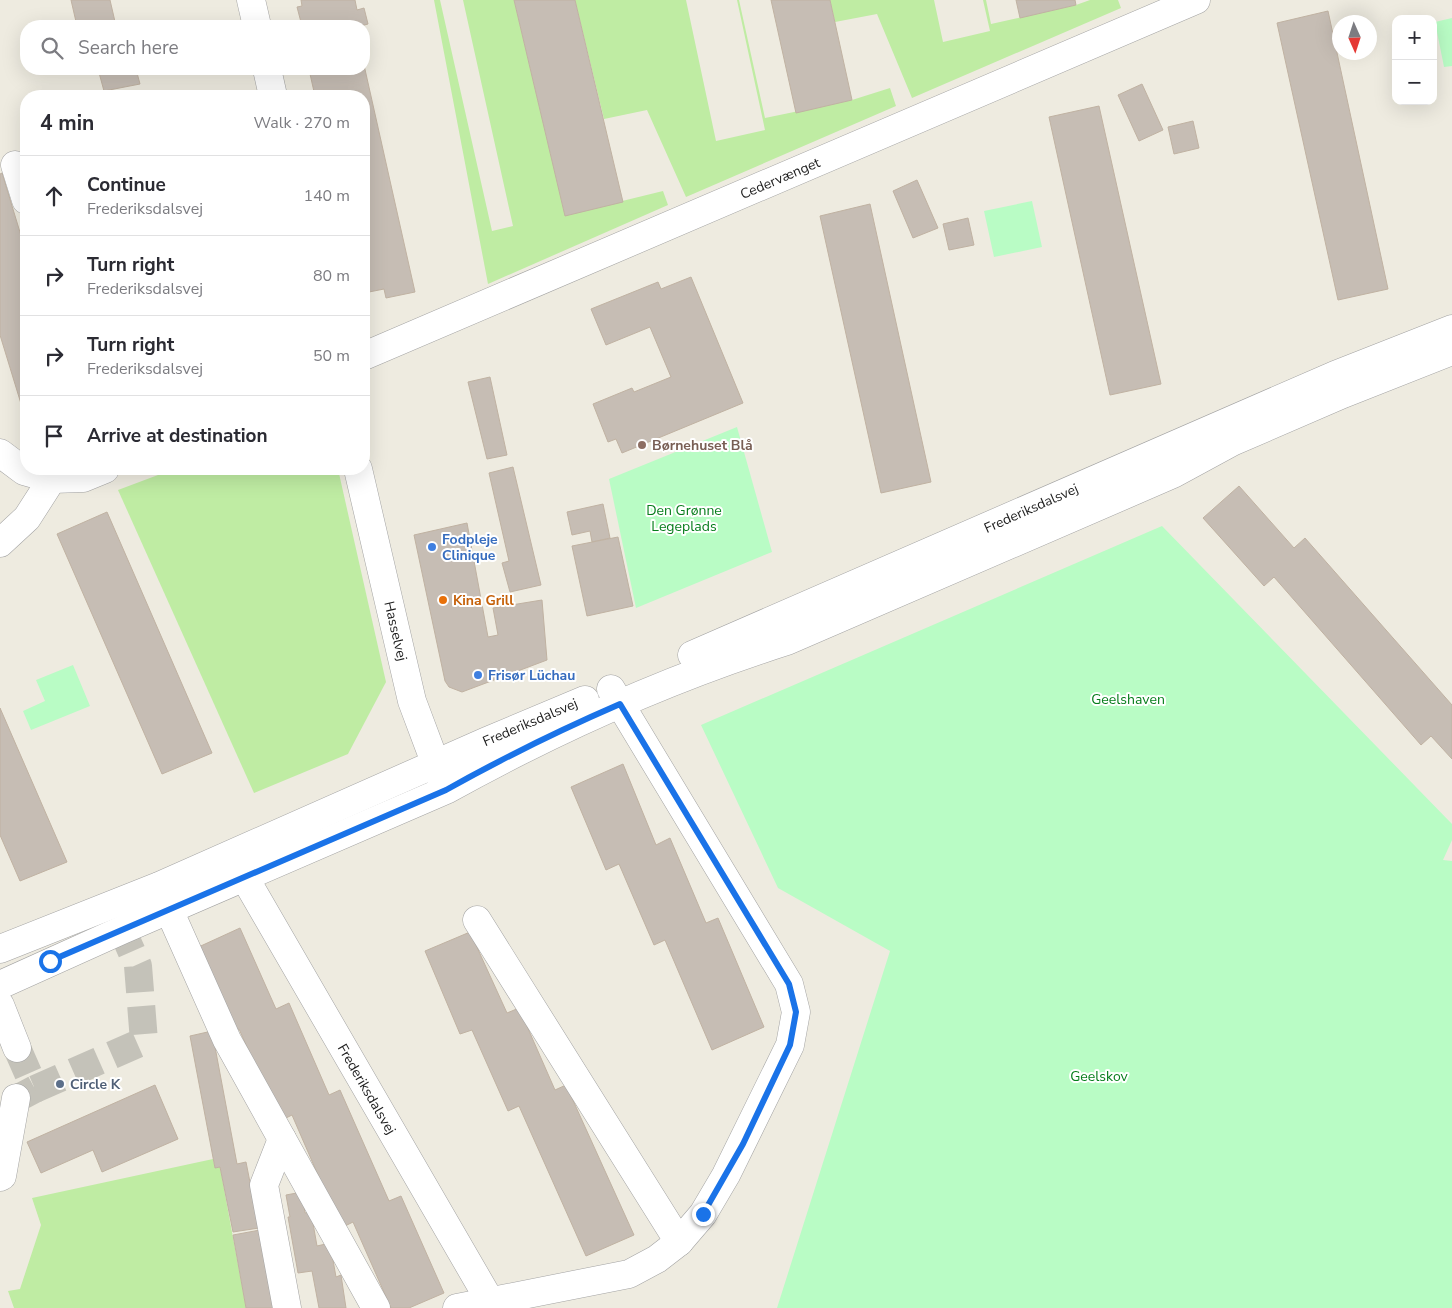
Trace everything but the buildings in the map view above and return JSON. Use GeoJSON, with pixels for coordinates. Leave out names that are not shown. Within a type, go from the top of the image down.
{"type":"FeatureCollection","features":[{"type":"Feature","properties":{"kind":"street"},"geometry":{"type":"LineString","coordinates":[[251,0],[256,20]]}},
{"type":"Feature","properties":{"kind":"street","name":"Cedervænget"},"geometry":{"type":"LineString","coordinates":[[370,353],[1196,0]]}},
{"type":"Feature","properties":{"kind":"street"},"geometry":{"type":"LineString","coordinates":[[268,75],[272,90]]}},
{"type":"Feature","properties":{"kind":"street"},"geometry":{"type":"LineString","coordinates":[[15,165],[20,181]]}},
{"type":"Feature","properties":{"kind":"street","name":"Frederiksdalsvej"},"geometry":{"type":"LineString","coordinates":[[0,985],[50,961],[164,898],[238,866],[446,790],[565,728],[615,696],[882,573],[1335,375],[1452,329]]}},
{"type":"Feature","properties":{"kind":"street","name":"Frederiksdalsvej"},"geometry":{"type":"LineString","coordinates":[[238,866],[434,764],[538,718],[787,642],[1173,474],[1232,442],[1334,397],[1452,351]]}},
{"type":"Feature","properties":{"kind":"street"},"geometry":{"type":"LineString","coordinates":[[0,453],[20,468]]}},
{"type":"Feature","properties":{"kind":"street"},"geometry":{"type":"LineString","coordinates":[[36,475],[52,480],[83,478],[90,475]]}},
{"type":"Feature","properties":{"kind":"street","name":"Hasselvej"},"geometry":{"type":"LineString","coordinates":[[359,475],[412,701],[434,764],[446,790]]}},
{"type":"Feature","properties":{"kind":"street"},"geometry":{"type":"LineString","coordinates":[[0,543],[27,518],[52,480]]}},
{"type":"Feature","properties":{"kind":"street"},"geometry":{"type":"LineString","coordinates":[[457,1308],[629,1274],[657,1259],[679,1242],[703,1214],[743,1144],[790,1045],[796,1012],[789,984],[615,696]]}},
{"type":"Feature","properties":{"kind":"street","name":"Frederiksdalsvej"},"geometry":{"type":"LineString","coordinates":[[238,866],[490,1301]]}},
{"type":"Feature","properties":{"kind":"street"},"geometry":{"type":"LineString","coordinates":[[164,898],[227,1040],[376,1308]]}},
{"type":"Feature","properties":{"kind":"street","name":"Frederiksdalsvej"},"geometry":{"type":"LineString","coordinates":[[0,949],[164,898]]}},
{"type":"Feature","properties":{"kind":"street"},"geometry":{"type":"LineString","coordinates":[[477,920],[679,1242]]}},
{"type":"Feature","properties":{"kind":"street"},"geometry":{"type":"LineString","coordinates":[[0,1005],[18,1048]]}},
{"type":"Feature","properties":{"kind":"street"},"geometry":{"type":"LineString","coordinates":[[0,1177],[2,1176],[16,1098]]}},
{"type":"Feature","properties":{"kind":"street"},"geometry":{"type":"LineString","coordinates":[[282,1139],[264,1185],[287,1308]]}},
{"type":"Feature","properties":{"kind":"green space"},"geometry":{"type":"Polygon","coordinates":[[[434,0],[440,0],[492,231],[513,226],[463,0],[514,0],[565,215],[663,191],[668,205],[488,284],[434,0]]]}},
{"type":"Feature","properties":{"kind":"green space"},"geometry":{"type":"Polygon","coordinates":[[[575,0],[686,0],[716,141],[765,130],[737,0],[739,0],[765,118],[852,100],[890,88],[896,106],[686,197],[647,110],[604,119],[575,0]]]}},
{"type":"Feature","properties":{"kind":"green space"},"geometry":{"type":"Polygon","coordinates":[[[830,0],[934,0],[943,42],[990,31],[983,0],[986,0],[991,24],[1076,5],[1090,0],[1118,0],[1121,8],[912,98],[877,14],[835,22],[830,0]]]}},
{"type":"Feature","properties":{"kind":"green space"},"geometry":{"type":"Polygon","coordinates":[[[1452,18],[1452,66],[1444,67],[1437,32],[1437,22],[1452,18]]]}},
{"type":"Feature","properties":{"kind":"green space"},"geometry":{"type":"Polygon","coordinates":[[[1032,201],[1042,247],[994,257],[984,211],[1032,201]]]}},
{"type":"Feature","properties":{"kind":"green space","name":"Den Grønne Legeplads"},"geometry":{"type":"Polygon","coordinates":[[[737,427],[772,552],[636,608],[609,479],[737,427]]]}},
{"type":"Feature","properties":{"kind":"green space"},"geometry":{"type":"Polygon","coordinates":[[[158,475],[339,475],[386,682],[348,754],[254,793],[118,490],[158,475]]]}},
{"type":"Feature","properties":{"kind":"green space","name":"Geelskov"},"geometry":{"type":"Polygon","coordinates":[[[1162,526],[1452,824],[1452,840],[1443,860],[1452,861],[1452,1308],[777,1308],[890,951],[778,888],[701,725],[1162,526]]]}},
{"type":"Feature","properties":{"kind":"green space"},"geometry":{"type":"Polygon","coordinates":[[[73,665],[90,706],[31,730],[23,711],[45,701],[36,680],[73,665]]]}},
{"type":"Feature","properties":{"kind":"green space"},"geometry":{"type":"Polygon","coordinates":[[[213,1159],[215,1168],[220,1167],[246,1308],[14,1308],[8,1291],[20,1289],[41,1225],[32,1198],[213,1159]]]}},
{"type":"Feature","properties":{"kind":"tunnel"},"geometry":{"type":"LineString","coordinates":[[35,1089],[144,1041],[138,966],[112,907]]}},
{"type":"Feature","properties":{"kind":"tunnel"},"geometry":{"type":"LineString","coordinates":[[17,1048],[35,1089],[20,1097]]}},
{"type":"Feature","properties":{"kind":"place","name":"Børnehuset Blå"},"geometry":{"type":"Point","coordinates":[642,445]}},
{"type":"Feature","properties":{"kind":"place","name":"Fodpleje Clinique"},"geometry":{"type":"Point","coordinates":[432,547]}},
{"type":"Feature","properties":{"kind":"place","name":"Kina Grill"},"geometry":{"type":"Point","coordinates":[443,600]}},
{"type":"Feature","properties":{"kind":"place","name":"Frisør Lüchau"},"geometry":{"type":"Point","coordinates":[478,675]}},
{"type":"Feature","properties":{"kind":"place","name":"Circle K"},"geometry":{"type":"Point","coordinates":[60,1084]}},
{"type":"Feature","properties":{"kind":"route"},"geometry":{"type":"LineString","coordinates":[[50,961],[446,790],[565,728],[620,704],[789,984],[796,1012],[790,1045],[743,1144],[703,1214]]}},
{"type":"Feature","properties":{"kind":"park label","name":"Geelshaven"},"geometry":{"type":"Point","coordinates":[1128,699]}}]}
